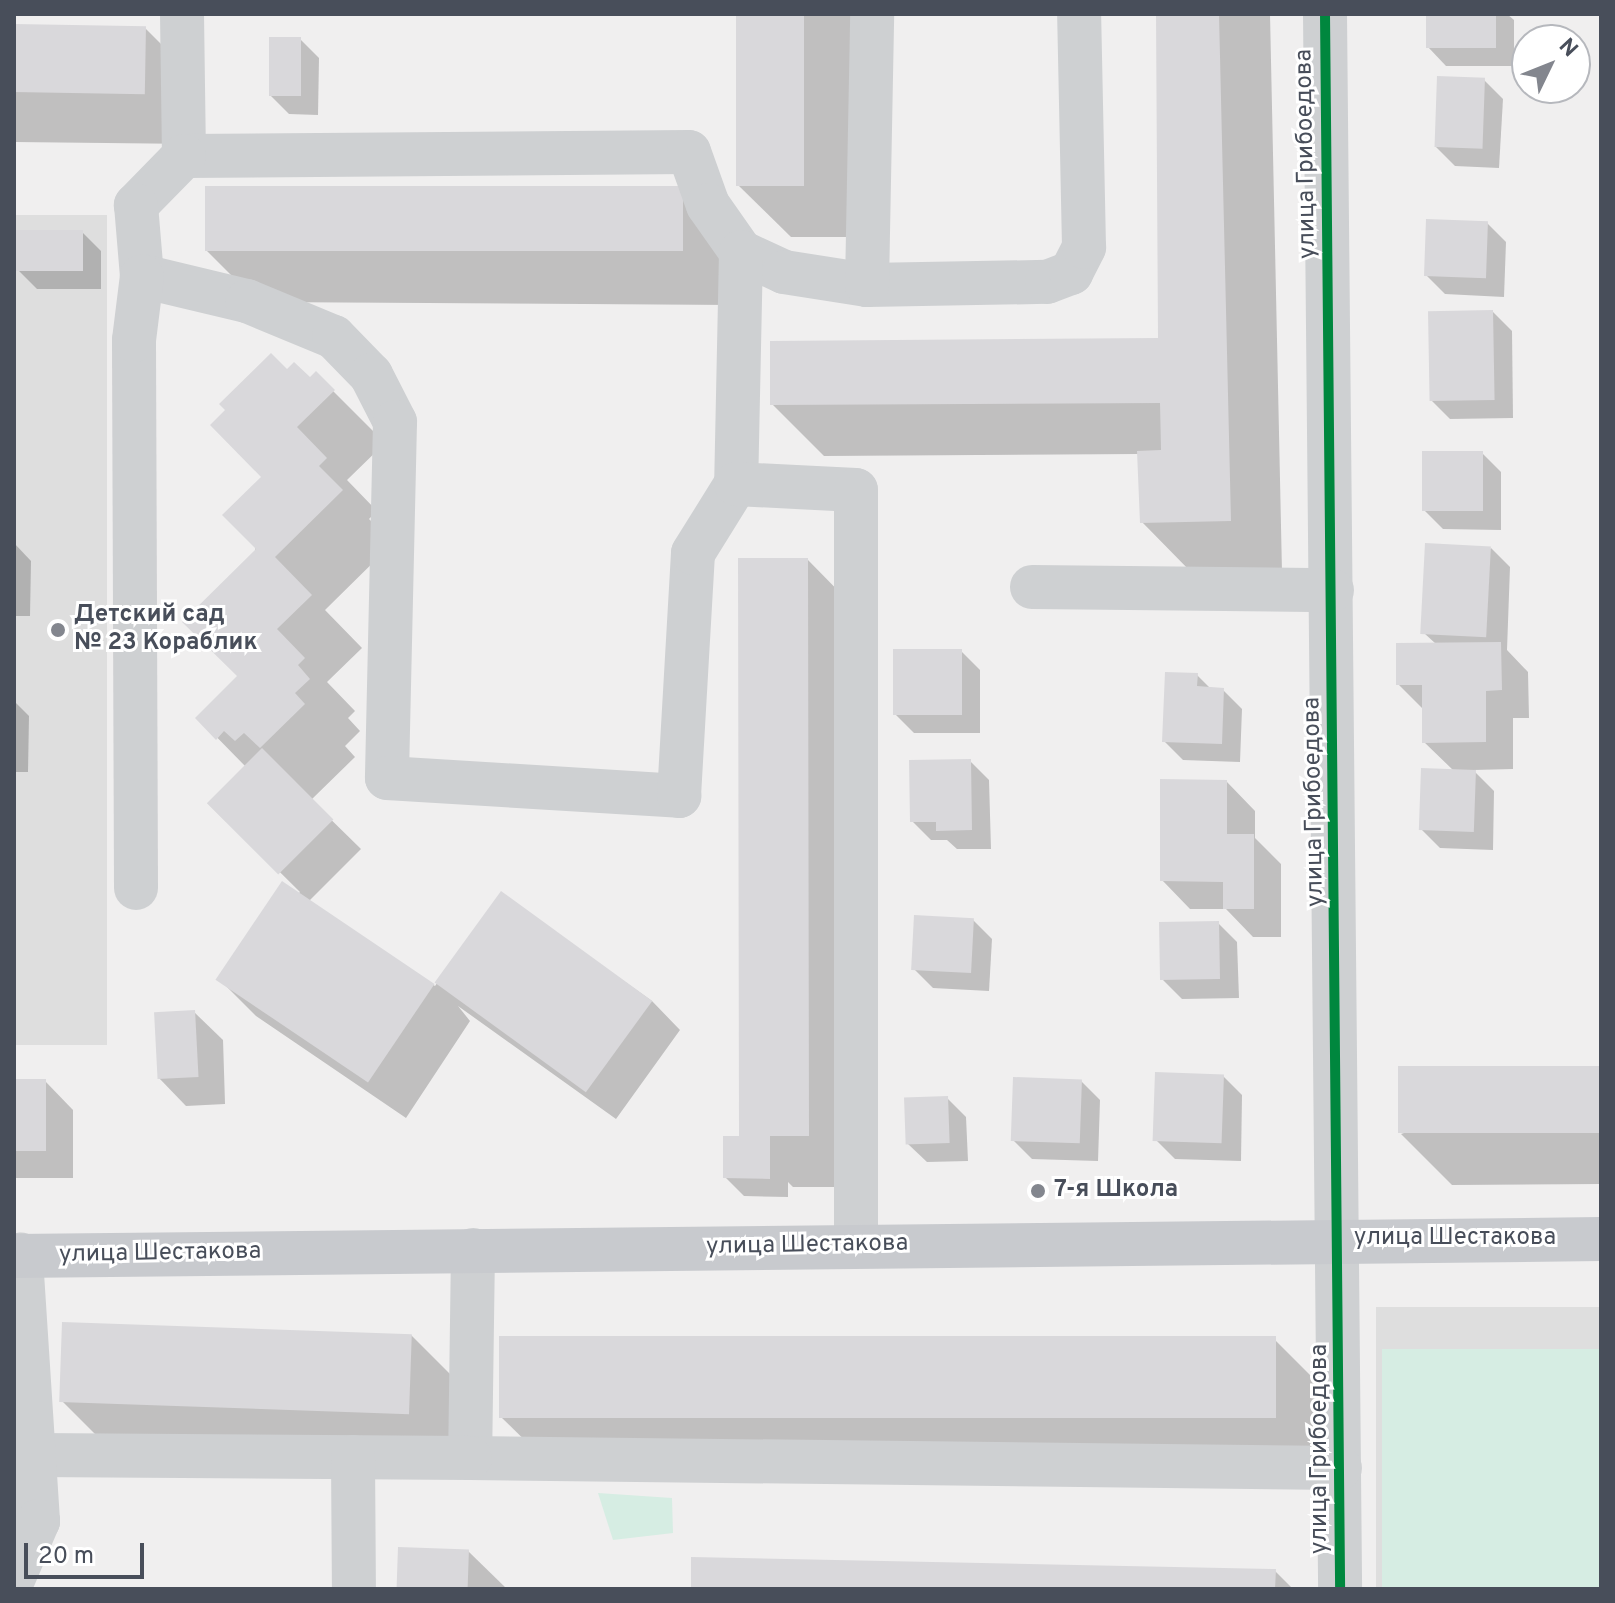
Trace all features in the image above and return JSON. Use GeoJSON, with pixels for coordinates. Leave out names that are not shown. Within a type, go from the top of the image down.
{"type":"FeatureCollection","features":[{"type":"Feature","properties":{"kind":"main road","name":"улица Шестакова"},"geometry":{"type":"LineString","coordinates":[[17,1256],[1341,1239],[1601,1239]]}},
{"type":"Feature","properties":{"kind":"street"},"geometry":{"type":"LineString","coordinates":[[182,14],[184,156]]}},
{"type":"Feature","properties":{"kind":"street"},"geometry":{"type":"LineString","coordinates":[[867,285],[872,14]]}},
{"type":"Feature","properties":{"kind":"street"},"geometry":{"type":"LineString","coordinates":[[136,888],[134,340],[142,276],[136,205],[184,156],[689,152],[708,205],[741,252],[784,272],[867,285],[1047,282],[1071,273],[1084,247],[1079,14]]}},
{"type":"Feature","properties":{"kind":"street","name":"улица Грибоедова"},"geometry":{"type":"LineString","coordinates":[[1325,14],[1341,1239],[1340,1589]]}},
{"type":"Feature","properties":{"kind":"street"},"geometry":{"type":"LineString","coordinates":[[142,276],[247,301],[334,337],[371,375],[395,422],[387,778],[679,796],[693,553],[736,484],[741,252]]}},
{"type":"Feature","properties":{"kind":"street"},"geometry":{"type":"LineString","coordinates":[[736,484],[856,490],[856,1245]]}},
{"type":"Feature","properties":{"kind":"street"},"geometry":{"type":"LineString","coordinates":[[1032,587],[1332,590]]}},
{"type":"Feature","properties":{"kind":"street"},"geometry":{"type":"LineString","coordinates":[[470,1458],[473,1250]]}},
{"type":"Feature","properties":{"kind":"street"},"geometry":{"type":"LineString","coordinates":[[14,1577],[26,1521],[34,1455],[17,1256]]}},
{"type":"Feature","properties":{"kind":"street"},"geometry":{"type":"LineString","coordinates":[[34,1455],[1340,1468]]}},
{"type":"Feature","properties":{"kind":"street"},"geometry":{"type":"LineString","coordinates":[[353,1457],[354,1589]]}},
{"type":"Feature","properties":{"kind":"shaded area","name":"Детский сад № 23 Кораблик"},"geometry":{"type":"Polygon","coordinates":[[[14,215],[107,215],[107,1045],[14,1045],[14,215]]]}},
{"type":"Feature","properties":{"kind":"shaded area"},"geometry":{"type":"Polygon","coordinates":[[[1376,1307],[1601,1307],[1601,1589],[1376,1589],[1376,1307]]]}},
{"type":"Feature","properties":{"kind":"green space"},"geometry":{"type":"Polygon","coordinates":[[[1382,1349],[1601,1349],[1601,1589],[1382,1589],[1382,1349]]]}},
{"type":"Feature","properties":{"kind":"green space"},"geometry":{"type":"Polygon","coordinates":[[[598,1493],[672,1498],[673,1533],[613,1540],[598,1493]]]}},
{"type":"Feature","properties":{"kind":"building"},"geometry":{"type":"Polygon","coordinates":[[[736,14],[804,14],[804,186],[736,186],[736,14]]]}},
{"type":"Feature","properties":{"kind":"building"},"geometry":{"type":"Polygon","coordinates":[[[1156,14],[1219,14],[1231,521],[1140,523],[1137,451],[1161,450],[1160,403],[770,405],[770,341],[1158,338],[1156,14]]]}},
{"type":"Feature","properties":{"kind":"building"},"geometry":{"type":"Polygon","coordinates":[[[1426,14],[1496,14],[1496,48],[1426,48],[1426,14]]]}},
{"type":"Feature","properties":{"kind":"building"},"geometry":{"type":"Polygon","coordinates":[[[14,24],[146,26],[145,94],[14,92],[14,24]]]}},
{"type":"Feature","properties":{"kind":"building"},"geometry":{"type":"Polygon","coordinates":[[[269,37],[301,37],[301,96],[269,96],[269,37]]]}},
{"type":"Feature","properties":{"kind":"building"},"geometry":{"type":"Polygon","coordinates":[[[1437,76],[1485,78],[1482,149],[1435,147],[1437,76]]]}},
{"type":"Feature","properties":{"kind":"building"},"geometry":{"type":"Polygon","coordinates":[[[205,186],[683,186],[683,251],[205,251],[205,186]]]}},
{"type":"Feature","properties":{"kind":"building"},"geometry":{"type":"Polygon","coordinates":[[[1426,219],[1488,221],[1486,278],[1424,276],[1426,219]]]}},
{"type":"Feature","properties":{"kind":"building"},"geometry":{"type":"Polygon","coordinates":[[[16,230],[83,230],[83,271],[16,271],[16,230]]]}},
{"type":"Feature","properties":{"kind":"building"},"geometry":{"type":"Polygon","coordinates":[[[1493,310],[1495,400],[1430,401],[1428,311],[1493,310]]]}},
{"type":"Feature","properties":{"kind":"building"},"geometry":{"type":"Polygon","coordinates":[[[271,353],[287,369],[294,362],[310,377],[316,371],[335,390],[297,427],[327,458],[319,466],[343,490],[275,557],[312,595],[277,629],[305,658],[298,665],[310,679],[295,693],[305,704],[260,748],[244,733],[235,741],[224,731],[216,740],[195,718],[237,676],[182,622],[256,549],[222,515],[261,477],[210,425],[225,410],[219,404],[271,353]]]}},
{"type":"Feature","properties":{"kind":"building"},"geometry":{"type":"Polygon","coordinates":[[[1422,451],[1483,451],[1483,511],[1422,511],[1422,451]]]}},
{"type":"Feature","properties":{"kind":"building"},"geometry":{"type":"Polygon","coordinates":[[[1425,543],[1491,546],[1486,637],[1420,634],[1425,543]]]}},
{"type":"Feature","properties":{"kind":"building"},"geometry":{"type":"Polygon","coordinates":[[[738,558],[808,558],[809,1136],[770,1136],[770,1179],[723,1178],[723,1136],[739,1136],[738,558]]]}},
{"type":"Feature","properties":{"kind":"building"},"geometry":{"type":"Polygon","coordinates":[[[1501,642],[1502,690],[1486,691],[1486,742],[1422,743],[1422,685],[1396,685],[1396,643],[1501,642]]]}},
{"type":"Feature","properties":{"kind":"building"},"geometry":{"type":"Polygon","coordinates":[[[893,649],[962,649],[962,715],[893,715],[893,649]]]}},
{"type":"Feature","properties":{"kind":"building"},"geometry":{"type":"Polygon","coordinates":[[[1165,672],[1198,673],[1197,686],[1224,688],[1222,744],[1162,742],[1165,672]]]}},
{"type":"Feature","properties":{"kind":"building"},"geometry":{"type":"Polygon","coordinates":[[[262,748],[333,819],[278,875],[207,803],[262,748]]]}},
{"type":"Feature","properties":{"kind":"building"},"geometry":{"type":"Polygon","coordinates":[[[971,759],[972,830],[936,831],[936,822],[910,822],[909,760],[971,759]]]}},
{"type":"Feature","properties":{"kind":"building"},"geometry":{"type":"Polygon","coordinates":[[[1421,768],[1476,770],[1474,832],[1419,830],[1421,768]]]}},
{"type":"Feature","properties":{"kind":"building"},"geometry":{"type":"Polygon","coordinates":[[[1160,779],[1227,780],[1227,834],[1254,834],[1254,909],[1223,909],[1223,882],[1160,881],[1160,779]]]}},
{"type":"Feature","properties":{"kind":"building"},"geometry":{"type":"Polygon","coordinates":[[[282,881],[435,984],[368,1083],[215,980],[282,881]]]}},
{"type":"Feature","properties":{"kind":"building"},"geometry":{"type":"Polygon","coordinates":[[[501,891],[652,1001],[586,1092],[435,982],[501,891]]]}},
{"type":"Feature","properties":{"kind":"building"},"geometry":{"type":"Polygon","coordinates":[[[914,915],[974,918],[971,973],[911,970],[914,915]]]}},
{"type":"Feature","properties":{"kind":"building"},"geometry":{"type":"Polygon","coordinates":[[[1219,921],[1220,979],[1160,980],[1159,922],[1219,921]]]}},
{"type":"Feature","properties":{"kind":"building"},"geometry":{"type":"Polygon","coordinates":[[[195,1010],[199,1077],[158,1079],[154,1012],[195,1010]]]}},
{"type":"Feature","properties":{"kind":"building"},"geometry":{"type":"Polygon","coordinates":[[[1398,1066],[1601,1066],[1601,1133],[1398,1133],[1398,1066]]]}},
{"type":"Feature","properties":{"kind":"building"},"geometry":{"type":"Polygon","coordinates":[[[1155,1072],[1224,1074],[1222,1143],[1153,1141],[1155,1072]]]}},
{"type":"Feature","properties":{"kind":"building"},"geometry":{"type":"Polygon","coordinates":[[[1013,1077],[1082,1079],[1080,1143],[1011,1141],[1013,1077]]]}},
{"type":"Feature","properties":{"kind":"building"},"geometry":{"type":"Polygon","coordinates":[[[14,1079],[46,1079],[46,1151],[14,1151],[14,1079]]]}},
{"type":"Feature","properties":{"kind":"building"},"geometry":{"type":"Polygon","coordinates":[[[948,1096],[950,1143],[906,1145],[904,1098],[948,1096]]]}},
{"type":"Feature","properties":{"kind":"building"},"geometry":{"type":"Polygon","coordinates":[[[62,1322],[412,1334],[409,1414],[59,1402],[62,1322]]]}},
{"type":"Feature","properties":{"kind":"building"},"geometry":{"type":"Polygon","coordinates":[[[499,1336],[1276,1336],[1276,1418],[499,1418],[499,1336]]]}},
{"type":"Feature","properties":{"kind":"building"},"geometry":{"type":"Polygon","coordinates":[[[398,1547],[469,1549],[468,1589],[397,1589],[398,1547]]]}},
{"type":"Feature","properties":{"kind":"building"},"geometry":{"type":"Polygon","coordinates":[[[691,1557],[1276,1569],[1275,1589],[691,1589],[691,1557]]]}},
{"type":"Feature","properties":{"kind":"cycle path"},"geometry":{"type":"LineString","coordinates":[[1325,14],[1340,1589]]}},
{"type":"Feature","properties":{"kind":"place","name":"Детский сад № 23 Кораблик"},"geometry":{"type":"Point","coordinates":[58,630]}},
{"type":"Feature","properties":{"kind":"place","name":"7-я Школа"},"geometry":{"type":"Point","coordinates":[1038,1191]}}]}
